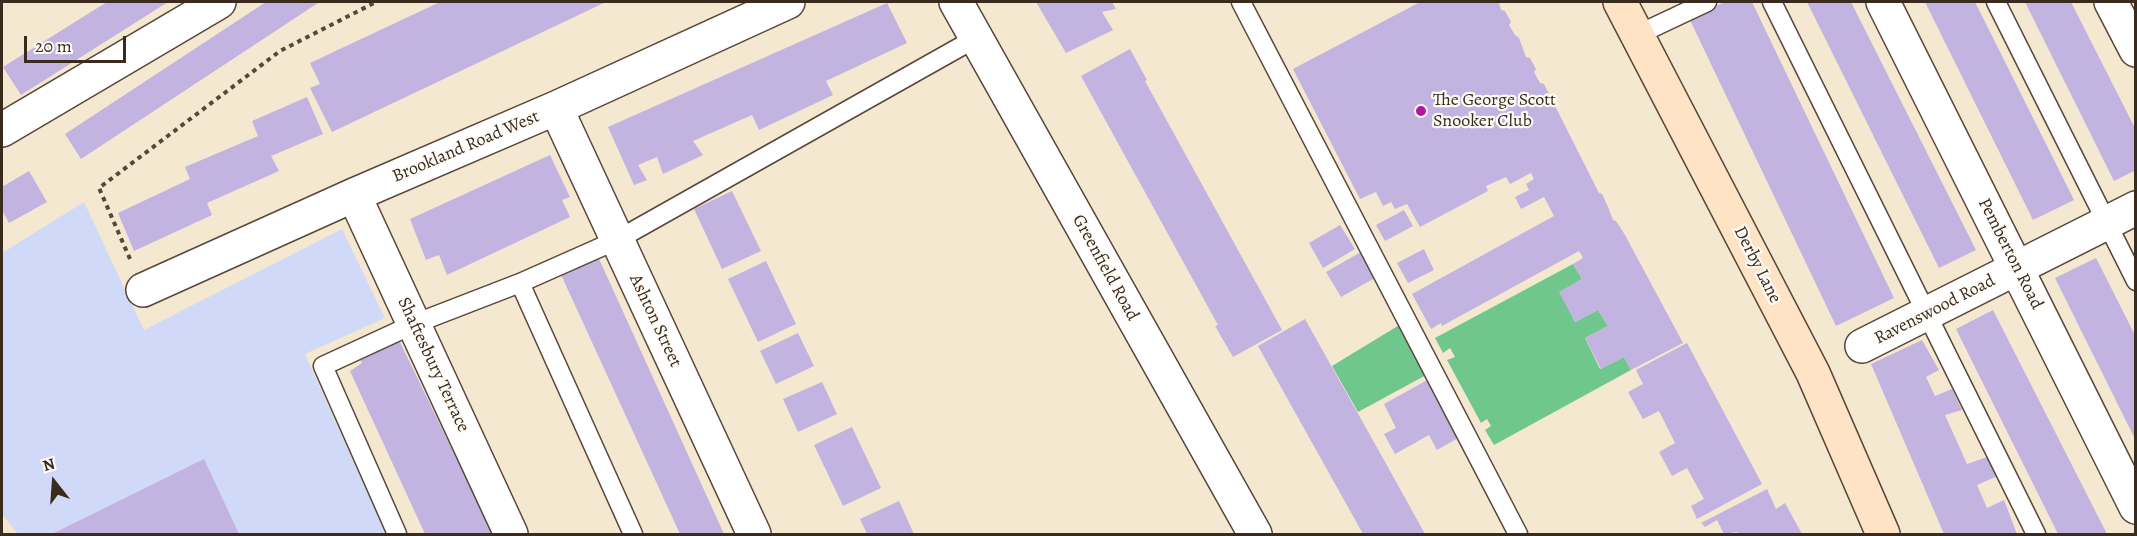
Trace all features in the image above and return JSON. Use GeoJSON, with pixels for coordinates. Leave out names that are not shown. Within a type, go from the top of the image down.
{"type":"FeatureCollection","features":[{"type":"Feature","properties":{"kind":"street"},"geometry":{"type":"LineString","coordinates":[[2,130],[219,2]]}},
{"type":"Feature","properties":{"kind":"street","name":"Brookland Road West"},"geometry":{"type":"LineString","coordinates":[[143,290],[354,195],[556,108],[788,2]]}},
{"type":"Feature","properties":{"kind":"street","name":"Greenfield Road"},"geometry":{"type":"LineString","coordinates":[[956,2],[1255,534]]}},
{"type":"Feature","properties":{"kind":"street","name":"Derby Lane"},"geometry":{"type":"LineString","coordinates":[[1620,2],[1813,373],[1883,534]]}},
{"type":"Feature","properties":{"kind":"street","name":"Pemberton Road"},"geometry":{"type":"LineString","coordinates":[[1883,2],[2136,507]]}},
{"type":"Feature","properties":{"kind":"street"},"geometry":{"type":"LineString","coordinates":[[2111,2],[2136,50]]}},
{"type":"Feature","properties":{"kind":"street","name":"Ashton Street"},"geometry":{"type":"LineString","coordinates":[[556,108],[754,534]]}},
{"type":"Feature","properties":{"kind":"street","name":"Shaftesbury Terrace"},"geometry":{"type":"LineString","coordinates":[[354,195],[511,534]]}},
{"type":"Feature","properties":{"kind":"street","name":"Ravenswood Road"},"geometry":{"type":"LineString","coordinates":[[1862,346],[2136,208]]}},
{"type":"Feature","properties":{"kind":"lane"},"geometry":{"type":"LineString","coordinates":[[1241,2],[1518,534]]}},
{"type":"Feature","properties":{"kind":"lane"},"geometry":{"type":"LineString","coordinates":[[1637,35],[1707,2]]}},
{"type":"Feature","properties":{"kind":"lane"},"geometry":{"type":"LineString","coordinates":[[1772,2],[2036,534]]}},
{"type":"Feature","properties":{"kind":"lane"},"geometry":{"type":"LineString","coordinates":[[1996,2],[2136,282]]}},
{"type":"Feature","properties":{"kind":"lane"},"geometry":{"type":"LineString","coordinates":[[398,534],[322,366],[414,324],[520,283],[617,240],[976,38]]}},
{"type":"Feature","properties":{"kind":"lane"},"geometry":{"type":"LineString","coordinates":[[520,283],[633,534]]}},
{"type":"Feature","properties":{"kind":"path"},"geometry":{"type":"LineString","coordinates":[[143,290],[99,188],[280,51],[376,2]]}},
{"type":"Feature","properties":{"kind":"shaded area"},"geometry":{"type":"Polygon","coordinates":[[[84,202],[144,330],[342,229],[385,318],[305,354],[386,534],[18,534],[2,514],[2,253],[84,202]]]}},
{"type":"Feature","properties":{"kind":"green space"},"geometry":{"type":"Polygon","coordinates":[[[1573,264],[1582,279],[1560,292],[1575,322],[1598,310],[1608,326],[1585,338],[1600,369],[1624,357],[1631,370],[1494,445],[1485,430],[1491,426],[1487,419],[1481,423],[1447,360],[1455,357],[1450,348],[1443,353],[1435,338],[1573,264]]]}},
{"type":"Feature","properties":{"kind":"green space"},"geometry":{"type":"Polygon","coordinates":[[[1401,324],[1428,374],[1358,412],[1332,366],[1401,324]]]}},
{"type":"Feature","properties":{"kind":"building"},"geometry":{"type":"Polygon","coordinates":[[[107,2],[168,2],[21,95],[3,67],[107,2]]]}},
{"type":"Feature","properties":{"kind":"building"},"geometry":{"type":"Polygon","coordinates":[[[266,2],[318,3],[81,159],[65,134],[266,2]]]}},
{"type":"Feature","properties":{"kind":"building"},"geometry":{"type":"Polygon","coordinates":[[[440,2],[606,2],[332,132],[310,88],[320,84],[310,63],[440,2]]]}},
{"type":"Feature","properties":{"kind":"building"},"geometry":{"type":"Polygon","coordinates":[[[1036,2],[1112,2],[1116,9],[1102,12],[1113,30],[1066,53],[1036,2]]]}},
{"type":"Feature","properties":{"kind":"building"},"geometry":{"type":"Polygon","coordinates":[[[1420,2],[1499,2],[1501,10],[1505,11],[1511,22],[1509,25],[1519,38],[1526,57],[1530,58],[1536,69],[1534,72],[1540,83],[1544,84],[1599,193],[1602,194],[1613,220],[1625,235],[1683,343],[1631,370],[1624,357],[1601,369],[1585,338],[1608,326],[1598,310],[1575,322],[1559,292],[1582,279],[1573,264],[1583,258],[1579,251],[1442,326],[1441,323],[1431,329],[1412,294],[1554,216],[1544,197],[1521,209],[1515,197],[1529,190],[1526,184],[1534,179],[1531,173],[1510,184],[1506,177],[1486,186],[1488,191],[1420,227],[1407,204],[1395,209],[1391,202],[1383,206],[1376,192],[1360,199],[1293,69],[1420,2]]]}},
{"type":"Feature","properties":{"kind":"building"},"geometry":{"type":"Polygon","coordinates":[[[1725,2],[1752,2],[1894,298],[1836,326],[1689,18],[1725,2]]]}},
{"type":"Feature","properties":{"kind":"building"},"geometry":{"type":"Polygon","coordinates":[[[1807,2],[1851,2],[1976,250],[1939,268],[1807,2]]]}},
{"type":"Feature","properties":{"kind":"building"},"geometry":{"type":"Polygon","coordinates":[[[1925,2],[1975,2],[2074,200],[2033,220],[1925,2]]]}},
{"type":"Feature","properties":{"kind":"building"},"geometry":{"type":"Polygon","coordinates":[[[2025,2],[2071,2],[2136,130],[2136,170],[2114,181],[2025,2]]]}},
{"type":"Feature","properties":{"kind":"building"},"geometry":{"type":"Polygon","coordinates":[[[887,3],[907,43],[826,81],[833,95],[759,130],[752,115],[693,141],[703,155],[663,174],[657,157],[638,165],[647,180],[634,185],[608,127],[887,3]]]}},
{"type":"Feature","properties":{"kind":"building"},"geometry":{"type":"Polygon","coordinates":[[[1130,49],[1147,80],[1145,81],[1282,330],[1233,357],[1215,326],[1218,325],[1081,76],[1130,49]]]}},
{"type":"Feature","properties":{"kind":"building"},"geometry":{"type":"Polygon","coordinates":[[[307,97],[323,134],[271,156],[279,171],[207,203],[212,215],[134,251],[118,213],[190,179],[185,167],[258,136],[252,121],[307,97]]]}},
{"type":"Feature","properties":{"kind":"building"},"geometry":{"type":"Polygon","coordinates":[[[550,155],[570,197],[562,200],[570,217],[447,275],[439,255],[426,260],[410,219],[550,155]]]}},
{"type":"Feature","properties":{"kind":"building"},"geometry":{"type":"Polygon","coordinates":[[[29,171],[47,202],[9,223],[2,210],[2,187],[29,171]]]}},
{"type":"Feature","properties":{"kind":"building"},"geometry":{"type":"Polygon","coordinates":[[[732,191],[761,251],[722,269],[694,209],[732,191]]]}},
{"type":"Feature","properties":{"kind":"building"},"geometry":{"type":"Polygon","coordinates":[[[1404,210],[1413,226],[1385,241],[1376,225],[1404,210]]]}},
{"type":"Feature","properties":{"kind":"building"},"geometry":{"type":"Polygon","coordinates":[[[1340,225],[1355,249],[1323,268],[1309,243],[1340,225]]]}},
{"type":"Feature","properties":{"kind":"building"},"geometry":{"type":"Polygon","coordinates":[[[1424,249],[1434,270],[1408,283],[1397,263],[1424,249]]]}},
{"type":"Feature","properties":{"kind":"building"},"geometry":{"type":"Polygon","coordinates":[[[595,250],[724,534],[680,534],[557,266],[595,250]]]}},
{"type":"Feature","properties":{"kind":"building"},"geometry":{"type":"Polygon","coordinates":[[[1361,252],[1375,278],[1341,297],[1326,272],[1361,252]]]}},
{"type":"Feature","properties":{"kind":"building"},"geometry":{"type":"Polygon","coordinates":[[[2096,258],[2136,337],[2136,441],[2055,278],[2096,258]]]}},
{"type":"Feature","properties":{"kind":"building"},"geometry":{"type":"Polygon","coordinates":[[[766,261],[796,324],[758,342],[728,279],[766,261]]]}},
{"type":"Feature","properties":{"kind":"building"},"geometry":{"type":"Polygon","coordinates":[[[1993,310],[2107,534],[2058,534],[1956,329],[1993,310]]]}},
{"type":"Feature","properties":{"kind":"building"},"geometry":{"type":"Polygon","coordinates":[[[1305,319],[1425,534],[1363,534],[1258,346],[1305,319]]]}},
{"type":"Feature","properties":{"kind":"building"},"geometry":{"type":"Polygon","coordinates":[[[798,333],[814,366],[776,384],[760,351],[798,333]]]}},
{"type":"Feature","properties":{"kind":"building"},"geometry":{"type":"Polygon","coordinates":[[[398,338],[493,534],[425,534],[350,371],[362,363],[357,356],[398,338]]]}},
{"type":"Feature","properties":{"kind":"building"},"geometry":{"type":"Polygon","coordinates":[[[1922,340],[1939,370],[1926,377],[1935,396],[1952,389],[1962,410],[1945,415],[1967,464],[1990,456],[2000,475],[1977,485],[1987,508],[2004,500],[2017,534],[1944,534],[1871,364],[1922,340]]]}},
{"type":"Feature","properties":{"kind":"building"},"geometry":{"type":"Polygon","coordinates":[[[1687,343],[1762,484],[1697,519],[1691,506],[1704,499],[1687,468],[1672,476],[1659,452],[1675,443],[1659,411],[1643,419],[1628,392],[1643,384],[1636,370],[1687,343]]]}},
{"type":"Feature","properties":{"kind":"building"},"geometry":{"type":"Polygon","coordinates":[[[1429,379],[1460,437],[1437,450],[1429,435],[1395,454],[1384,434],[1396,428],[1384,404],[1429,379]]]}},
{"type":"Feature","properties":{"kind":"building"},"geometry":{"type":"Polygon","coordinates":[[[822,382],[837,414],[798,432],[783,399],[822,382]]]}},
{"type":"Feature","properties":{"kind":"building"},"geometry":{"type":"Polygon","coordinates":[[[852,427],[881,488],[843,506],[814,445],[852,427]]]}},
{"type":"Feature","properties":{"kind":"building"},"geometry":{"type":"Polygon","coordinates":[[[204,459],[239,534],[54,533],[204,459]]]}},
{"type":"Feature","properties":{"kind":"building"},"geometry":{"type":"Polygon","coordinates":[[[1767,489],[1776,509],[1785,503],[1802,534],[1738,534],[1737,532],[1724,534],[1717,520],[1705,527],[1701,523],[1767,489]]]}},
{"type":"Feature","properties":{"kind":"building"},"geometry":{"type":"Polygon","coordinates":[[[899,501],[914,534],[867,534],[860,519],[899,501]]]}},
{"type":"Feature","properties":{"kind":"place","name":"The George Scott Snooker Club"},"geometry":{"type":"Point","coordinates":[1421,111]}}]}
